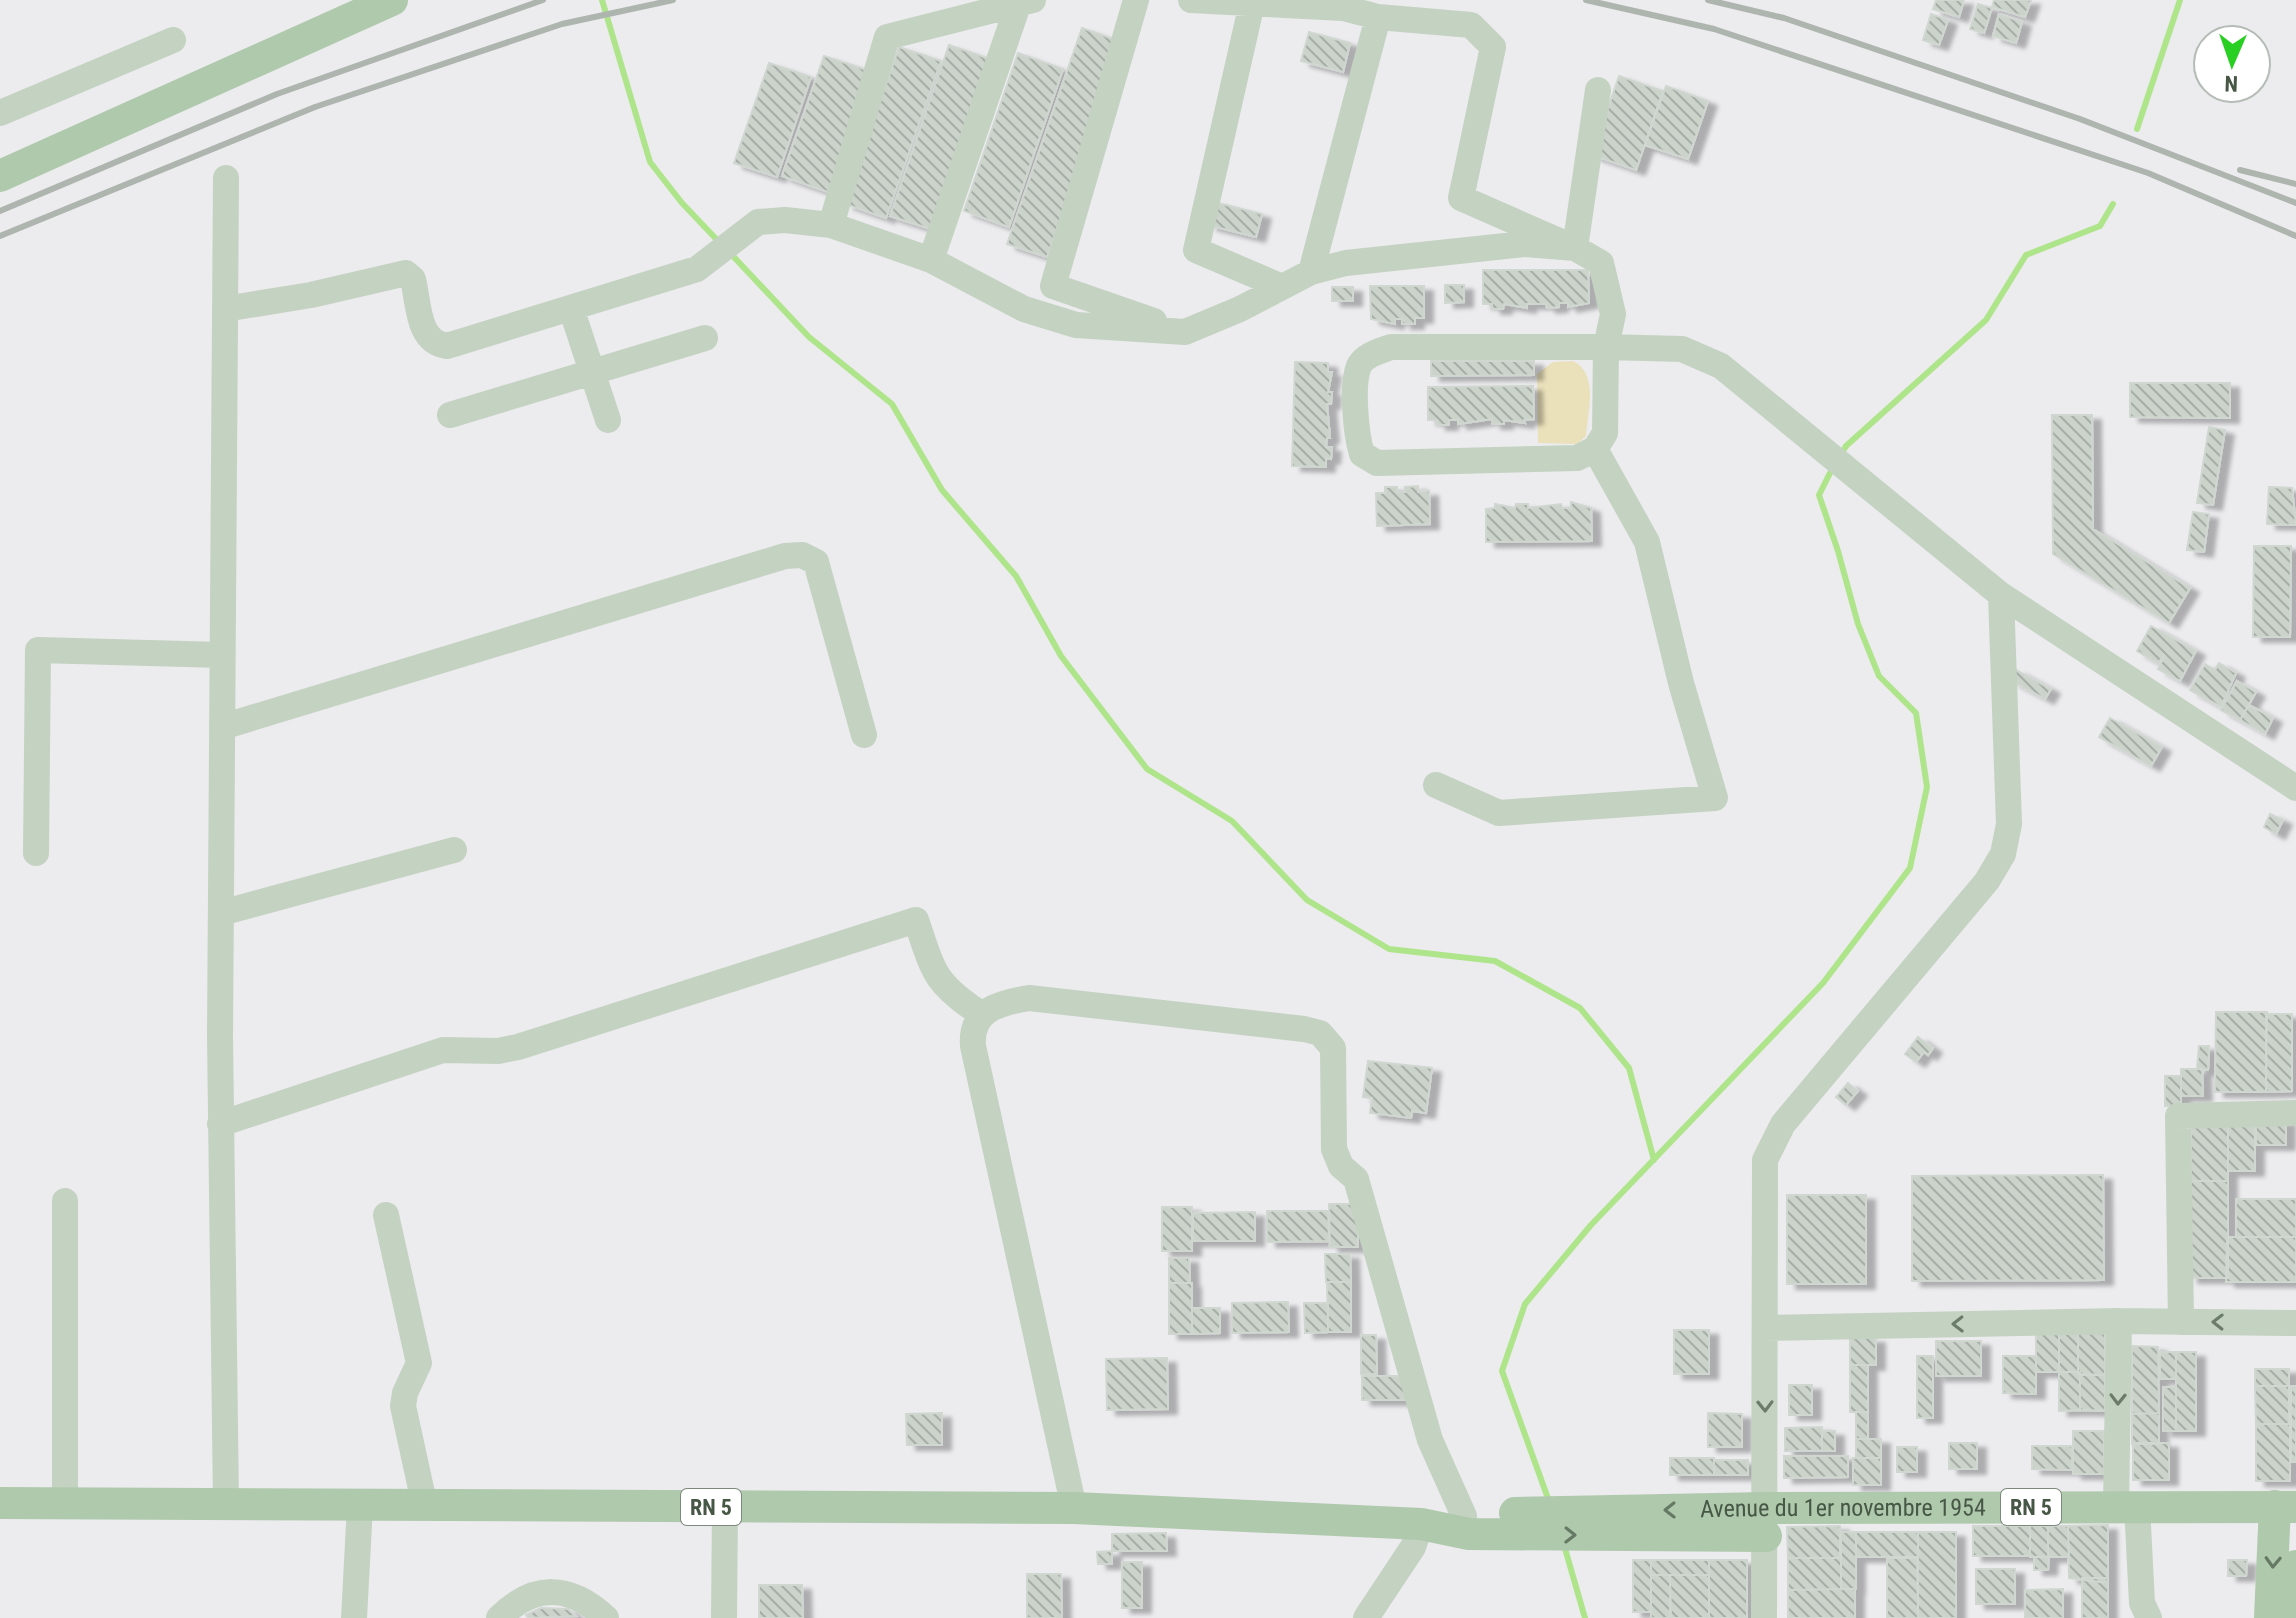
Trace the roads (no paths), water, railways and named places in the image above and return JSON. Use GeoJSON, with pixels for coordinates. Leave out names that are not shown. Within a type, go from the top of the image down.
{"type":"FeatureCollection","features":[{"type":"Feature","properties":{"kind":"main road"},"geometry":{"type":"LineString","coordinates":[[0,176],[392,0]]}},
{"type":"Feature","properties":{"kind":"main road","name":"RN 5"},"geometry":{"type":"LineString","coordinates":[[0,1503],[1074,1508],[1421,1524],[1469,1534],[1510,1524]]}},
{"type":"Feature","properties":{"kind":"main road","name":"Avenue du 1er novembre 1954"},"geometry":{"type":"LineString","coordinates":[[1510,1524],[1766,1522],[2126,1506],[2285,1506]]}},
{"type":"Feature","properties":{"kind":"main road"},"geometry":{"type":"LineString","coordinates":[[2270,1618],[2285,1506]]}},
{"type":"Feature","properties":{"kind":"main road","name":"RN 5"},"geometry":{"type":"LineString","coordinates":[[1421,1524],[1464,1516],[1510,1524]]}},
{"type":"Feature","properties":{"kind":"main road"},"geometry":{"type":"LineString","coordinates":[[2289,1618],[2296,1566]]}},
{"type":"Feature","properties":{"kind":"street"},"geometry":{"type":"LineString","coordinates":[[1136,0],[1053,286],[1185,332]]}},
{"type":"Feature","properties":{"kind":"street"},"geometry":{"type":"LineString","coordinates":[[1191,0],[1343,8],[1378,17],[1471,25],[1493,47],[1461,198],[1575,248],[1601,263],[1613,314],[1606,347],[1605,433],[1595,449],[1577,458],[1377,463],[1362,454],[1358,439],[1356,383],[1360,364],[1373,353],[1391,347],[1606,347],[1666,347],[1702,354],[1721,366],[2001,595],[2290,779]]}},
{"type":"Feature","properties":{"kind":"street"},"geometry":{"type":"LineString","coordinates":[[931,260],[1025,2]]}},
{"type":"Feature","properties":{"kind":"street"},"geometry":{"type":"LineString","coordinates":[[831,225],[887,37],[1025,2]]}},
{"type":"Feature","properties":{"kind":"street"},"geometry":{"type":"LineString","coordinates":[[1252,3],[1196,250],[1282,287]]}},
{"type":"Feature","properties":{"kind":"street"},"geometry":{"type":"LineString","coordinates":[[1311,272],[1378,17]]}},
{"type":"Feature","properties":{"kind":"street"},"geometry":{"type":"LineString","coordinates":[[0,113],[173,40]]}},
{"type":"Feature","properties":{"kind":"street"},"geometry":{"type":"LineString","coordinates":[[1575,248],[1598,90]]}},
{"type":"Feature","properties":{"kind":"street"},"geometry":{"type":"LineString","coordinates":[[226,178],[220,1124],[226,1504]]}},
{"type":"Feature","properties":{"kind":"street"},"geometry":{"type":"LineString","coordinates":[[225,309],[311,295],[406,273],[413,279],[426,336],[434,344],[447,346],[697,269],[758,222],[785,220],[831,225],[931,260],[1024,309],[1076,325],[1185,332],[1311,272],[1346,263],[1524,244],[1575,248]]}},
{"type":"Feature","properties":{"kind":"street"},"geometry":{"type":"LineString","coordinates":[[571,308],[608,420]]}},
{"type":"Feature","properties":{"kind":"street"},"geometry":{"type":"LineString","coordinates":[[450,415],[705,338]]}},
{"type":"Feature","properties":{"kind":"street"},"geometry":{"type":"LineString","coordinates":[[1436,785],[1499,813],[1715,798],[1681,683],[1647,542],[1595,449]]}},
{"type":"Feature","properties":{"kind":"street"},"geometry":{"type":"LineString","coordinates":[[222,727],[785,556],[802,555],[816,562],[864,735]]}},
{"type":"Feature","properties":{"kind":"street"},"geometry":{"type":"LineString","coordinates":[[1764,1618],[1763,1174],[1775,1135],[1987,881],[2003,854],[2009,824],[2001,595]]}},
{"type":"Feature","properties":{"kind":"street"},"geometry":{"type":"LineString","coordinates":[[36,853],[38,650],[222,655]]}},
{"type":"Feature","properties":{"kind":"street"},"geometry":{"type":"LineString","coordinates":[[221,913],[454,850]]}},
{"type":"Feature","properties":{"kind":"street"},"geometry":{"type":"LineString","coordinates":[[220,1124],[443,1050],[498,1051],[518,1047],[916,920],[934,974],[946,991],[981,1014]]}},
{"type":"Feature","properties":{"kind":"street"},"geometry":{"type":"LineString","coordinates":[[1074,1508],[973,1046],[972,1030],[981,1014],[1004,1003],[1029,998],[1320,1033],[1333,1048],[1334,1149],[1341,1166],[1356,1179],[1430,1440],[1464,1516]]}},
{"type":"Feature","properties":{"kind":"street"},"geometry":{"type":"LineString","coordinates":[[2181,1322],[2178,1116],[2296,1113]]}},
{"type":"Feature","properties":{"kind":"street"},"geometry":{"type":"LineString","coordinates":[[65,1201],[65,1503]]}},
{"type":"Feature","properties":{"kind":"street"},"geometry":{"type":"LineString","coordinates":[[386,1215],[419,1363],[405,1393],[403,1406],[425,1507]]}},
{"type":"Feature","properties":{"kind":"street"},"geometry":{"type":"LineString","coordinates":[[1765,1328],[2119,1321],[2296,1323]]}},
{"type":"Feature","properties":{"kind":"street"},"geometry":{"type":"LineString","coordinates":[[2119,1321],[2126,1506],[2142,1603],[2149,1618]]}},
{"type":"Feature","properties":{"kind":"street"},"geometry":{"type":"LineString","coordinates":[[354,1618],[360,1506]]}},
{"type":"Feature","properties":{"kind":"street"},"geometry":{"type":"LineString","coordinates":[[724,1618],[725,1507]]}},
{"type":"Feature","properties":{"kind":"street"},"geometry":{"type":"LineString","coordinates":[[1366,1618],[1413,1547],[1421,1524]]}},
{"type":"Feature","properties":{"kind":"street"},"geometry":{"type":"LineString","coordinates":[[499,1618],[516,1601],[534,1594],[556,1592],[590,1603],[606,1618]]}},
{"type":"Feature","properties":{"kind":"waterway"},"geometry":{"type":"LineString","coordinates":[[602,0],[650,162],[682,203],[720,243]]}},
{"type":"Feature","properties":{"kind":"waterway"},"geometry":{"type":"LineString","coordinates":[[2137,129],[2180,0]]}},
{"type":"Feature","properties":{"kind":"waterway"},"geometry":{"type":"LineString","coordinates":[[1840,456],[1846,446],[1986,320],[2026,255],[2100,226],[2113,204]]}},
{"type":"Feature","properties":{"kind":"waterway"},"geometry":{"type":"LineString","coordinates":[[731,254],[809,337],[892,404],[942,490],[1016,576],[1061,656],[1147,769],[1232,821],[1307,900],[1389,949],[1495,961],[1580,1008],[1629,1068],[1654,1160]]}},
{"type":"Feature","properties":{"kind":"waterway"},"geometry":{"type":"LineString","coordinates":[[1550,1504],[1502,1371],[1525,1304],[1591,1225],[1823,983],[1910,868],[1927,787],[1916,713],[1879,676],[1858,624],[1819,495],[1834,465]]}},
{"type":"Feature","properties":{"kind":"waterway"},"geometry":{"type":"LineString","coordinates":[[1564,1545],[1585,1618]]}},
{"type":"Feature","properties":{"kind":"railway"},"geometry":{"type":"LineString","coordinates":[[0,211],[277,94],[543,0]]}},
{"type":"Feature","properties":{"kind":"railway"},"geometry":{"type":"LineString","coordinates":[[0,236],[315,107],[562,24],[673,0]]}},
{"type":"Feature","properties":{"kind":"railway"},"geometry":{"type":"LineString","coordinates":[[1586,0],[1714,29],[2148,173],[2296,236]]}},
{"type":"Feature","properties":{"kind":"railway"},"geometry":{"type":"LineString","coordinates":[[1708,0],[1784,18],[2080,119],[2296,203]]}},
{"type":"Feature","properties":{"kind":"railway"},"geometry":{"type":"LineString","coordinates":[[2240,170],[2296,184]]}}]}
